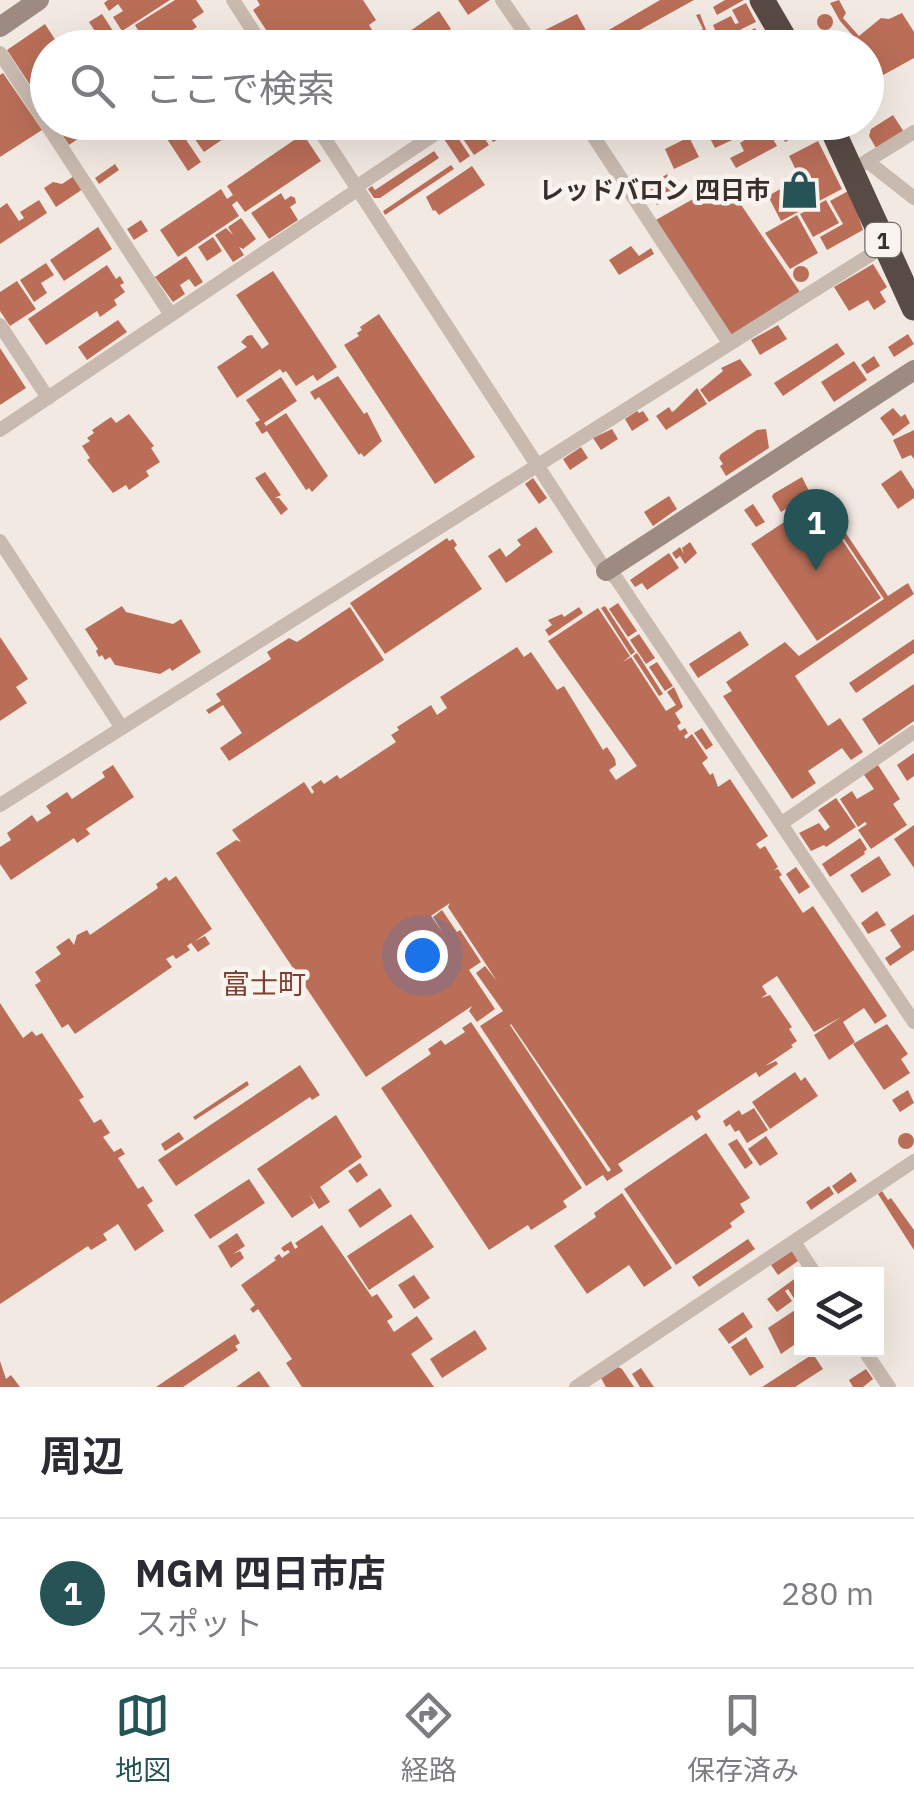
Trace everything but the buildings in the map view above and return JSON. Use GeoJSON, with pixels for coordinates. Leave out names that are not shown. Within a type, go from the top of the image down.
{"type":"FeatureCollection","features":[{"type":"Feature","properties":{"kind":"highway"},"geometry":{"type":"LineString","coordinates":[[762,0],[780,30]]}},
{"type":"Feature","properties":{"kind":"highway","name":"1"},"geometry":{"type":"LineString","coordinates":[[842,140],[860,166],[886,246],[914,308]]}},
{"type":"Feature","properties":{"kind":"street"},"geometry":{"type":"LineString","coordinates":[[0,27],[38,0]]}},
{"type":"Feature","properties":{"kind":"street"},"geometry":{"type":"LineString","coordinates":[[233,0],[252,30]]}},
{"type":"Feature","properties":{"kind":"street"},"geometry":{"type":"LineString","coordinates":[[502,0],[523,30]]}},
{"type":"Feature","properties":{"kind":"street"},"geometry":{"type":"LineString","coordinates":[[0,53],[30,99]]}},
{"type":"Feature","properties":{"kind":"street"},"geometry":{"type":"LineString","coordinates":[[914,132],[860,166],[914,198]]}},
{"type":"Feature","properties":{"kind":"street"},"geometry":{"type":"LineString","coordinates":[[57,140],[172,314]]}},
{"type":"Feature","properties":{"kind":"street"},"geometry":{"type":"LineString","coordinates":[[326,140],[606,571],[616,578],[914,1022]]}},
{"type":"Feature","properties":{"kind":"street"},"geometry":{"type":"LineString","coordinates":[[0,430],[427,140]]}},
{"type":"Feature","properties":{"kind":"street"},"geometry":{"type":"LineString","coordinates":[[596,140],[730,343]]}},
{"type":"Feature","properties":{"kind":"street"},"geometry":{"type":"LineString","coordinates":[[0,805],[886,246]]}},
{"type":"Feature","properties":{"kind":"street"},"geometry":{"type":"LineString","coordinates":[[0,325],[48,398]]}},
{"type":"Feature","properties":{"kind":"street"},"geometry":{"type":"LineString","coordinates":[[606,571],[914,370]]}},
{"type":"Feature","properties":{"kind":"street"},"geometry":{"type":"LineString","coordinates":[[0,542],[122,728]]}},
{"type":"Feature","properties":{"kind":"street"},"geometry":{"type":"LineString","coordinates":[[782,824],[914,732]]}},
{"type":"Feature","properties":{"kind":"street"},"geometry":{"type":"LineString","coordinates":[[576,1387],[914,1161]]}},
{"type":"Feature","properties":{"kind":"street"},"geometry":{"type":"LineString","coordinates":[[794,1242],[810,1267]]}},
{"type":"Feature","properties":{"kind":"street"},"geometry":{"type":"LineString","coordinates":[[869,1357],[889,1387]]}},
{"type":"Feature","properties":{"kind":"place","name":"レッドバロン 四日市"},"geometry":{"type":"Point","coordinates":[800,189]}},
{"type":"Feature","properties":{"kind":"place","name":"MGM 四日市店"},"geometry":{"type":"Point","coordinates":[816,571]}},
{"type":"Feature","properties":{"kind":"district","name":"富士町"},"geometry":{"type":"Point","coordinates":[264,983]}}]}
